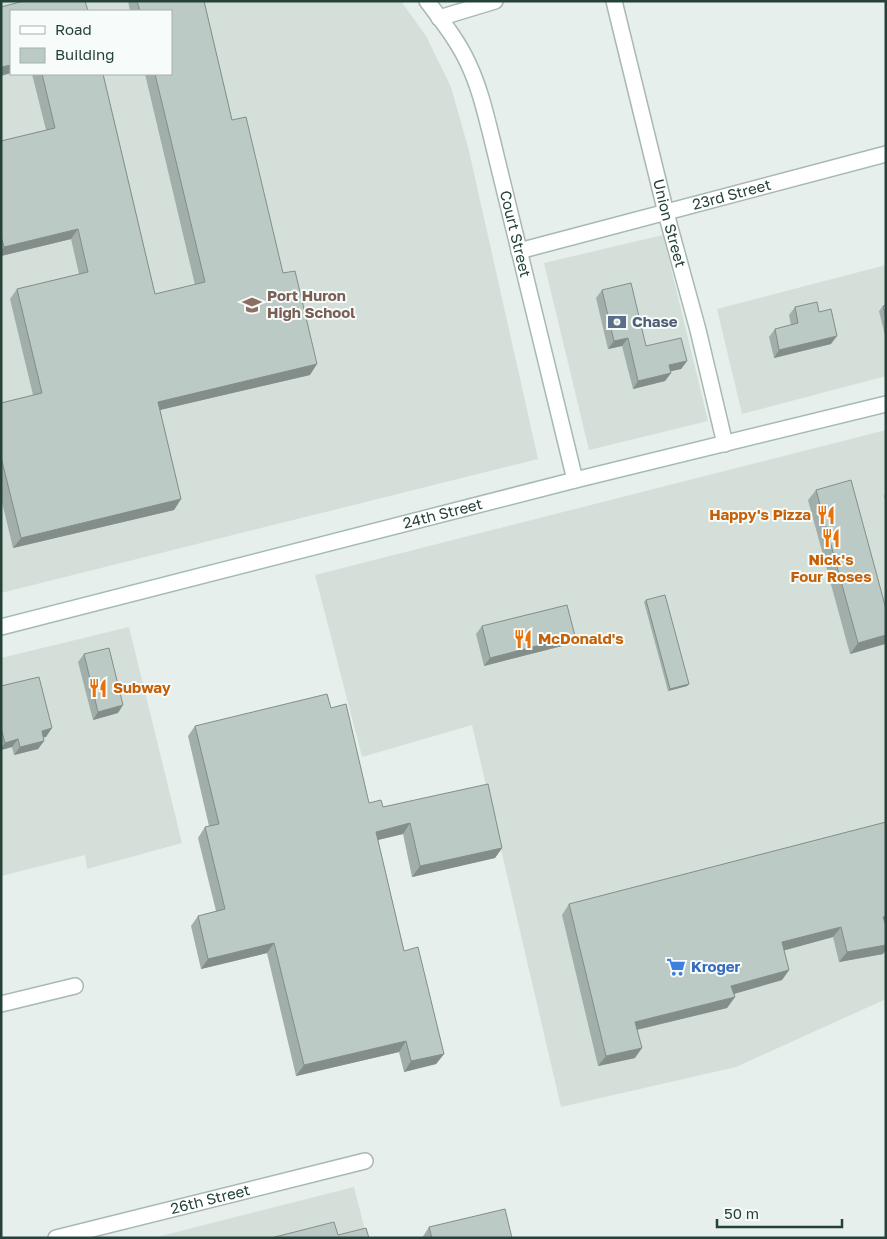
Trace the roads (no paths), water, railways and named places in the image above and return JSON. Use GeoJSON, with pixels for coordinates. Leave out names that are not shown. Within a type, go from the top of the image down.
{"type":"FeatureCollection","features":[{"type":"Feature","properties":{"kind":"street","name":"Court Street"},"geometry":{"type":"LineString","coordinates":[[426,1],[440,18],[468,64],[481,99],[575,480]]}},
{"type":"Feature","properties":{"kind":"street"},"geometry":{"type":"LineString","coordinates":[[440,18],[495,1]]}},
{"type":"Feature","properties":{"kind":"street","name":"Union Street"},"geometry":{"type":"LineString","coordinates":[[614,1],[666,213],[698,330],[725,444]]}},
{"type":"Feature","properties":{"kind":"street","name":"23rd Street"},"geometry":{"type":"LineString","coordinates":[[519,251],[886,154]]}},
{"type":"Feature","properties":{"kind":"street","name":"24th Street"},"geometry":{"type":"LineString","coordinates":[[1,627],[575,480],[886,404]]}},
{"type":"Feature","properties":{"kind":"street"},"geometry":{"type":"LineString","coordinates":[[1,1004],[75,986]]}},
{"type":"Feature","properties":{"kind":"street","name":"26th Street"},"geometry":{"type":"LineString","coordinates":[[56,1238],[365,1161]]}},
{"type":"Feature","properties":{"kind":"place","name":"Port Huron High School"},"geometry":{"type":"Point","coordinates":[252,305]}},
{"type":"Feature","properties":{"kind":"place","name":"Chase"},"geometry":{"type":"Point","coordinates":[617,322]}},
{"type":"Feature","properties":{"kind":"place","name":"Happy's Pizza"},"geometry":{"type":"Point","coordinates":[826,515]}},
{"type":"Feature","properties":{"kind":"place","name":"Nick's Four Roses"},"geometry":{"type":"Point","coordinates":[831,538]}},
{"type":"Feature","properties":{"kind":"place","name":"McDonald's"},"geometry":{"type":"Point","coordinates":[523,639]}},
{"type":"Feature","properties":{"kind":"place","name":"Subway"},"geometry":{"type":"Point","coordinates":[98,688]}},
{"type":"Feature","properties":{"kind":"place","name":"Kroger"},"geometry":{"type":"Point","coordinates":[676,967]}}]}
